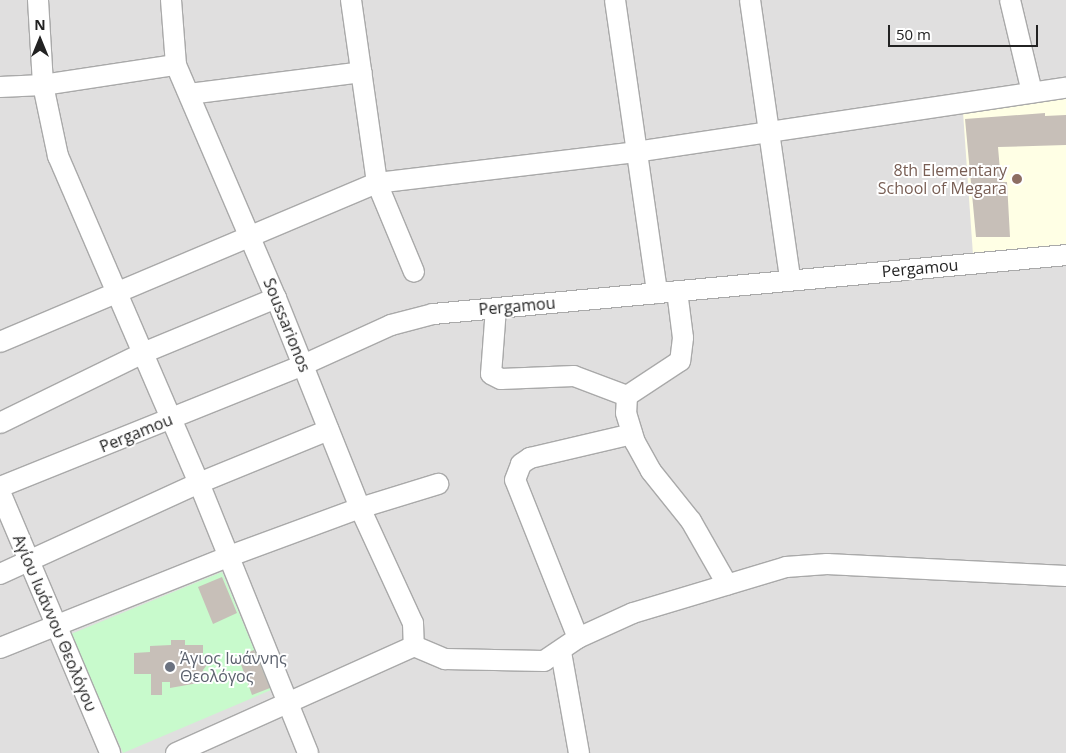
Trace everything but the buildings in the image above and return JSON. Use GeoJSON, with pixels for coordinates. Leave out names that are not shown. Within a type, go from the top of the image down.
{"type":"FeatureCollection","features":[{"type":"Feature","properties":{"kind":"street"},"geometry":{"type":"LineString","coordinates":[[38,0],[42,85],[58,156],[200,483],[227,558],[308,753]]}},
{"type":"Feature","properties":{"kind":"street","name":"Soussarionos"},"geometry":{"type":"LineString","coordinates":[[171,0],[176,65],[276,298],[360,508],[413,623],[414,646]]}},
{"type":"Feature","properties":{"kind":"street"},"geometry":{"type":"LineString","coordinates":[[351,0],[377,183],[414,272]]}},
{"type":"Feature","properties":{"kind":"street"},"geometry":{"type":"LineString","coordinates":[[615,0],[636,152],[667,292],[683,338],[680,360],[627,396]]}},
{"type":"Feature","properties":{"kind":"street"},"geometry":{"type":"LineString","coordinates":[[750,0],[790,279]]}},
{"type":"Feature","properties":{"kind":"street"},"geometry":{"type":"LineString","coordinates":[[1010,0],[1032,92]]}},
{"type":"Feature","properties":{"kind":"street"},"geometry":{"type":"LineString","coordinates":[[0,87],[42,85],[176,65]]}},
{"type":"Feature","properties":{"kind":"street"},"geometry":{"type":"LineString","coordinates":[[189,94],[362,72]]}},
{"type":"Feature","properties":{"kind":"street"},"geometry":{"type":"LineString","coordinates":[[0,342],[117,292],[251,239],[377,183],[636,152],[1066,88]]}},
{"type":"Feature","properties":{"kind":"street","name":"Pergamou"},"geometry":{"type":"LineString","coordinates":[[0,487],[303,365],[391,325],[433,314],[790,279],[1066,255]]}},
{"type":"Feature","properties":{"kind":"street"},"geometry":{"type":"LineString","coordinates":[[0,423],[143,353],[276,298]]}},
{"type":"Feature","properties":{"kind":"street"},"geometry":{"type":"LineString","coordinates":[[496,308],[491,374],[501,379],[574,376],[627,396]]}},
{"type":"Feature","properties":{"kind":"street"},"geometry":{"type":"LineString","coordinates":[[627,396],[626,413],[632,434],[651,471],[691,521],[728,584]]}},
{"type":"Feature","properties":{"kind":"street"},"geometry":{"type":"LineString","coordinates":[[0,574],[30,563],[200,483],[329,430]]}},
{"type":"Feature","properties":{"kind":"street"},"geometry":{"type":"LineString","coordinates":[[578,638],[515,480],[521,464],[530,458],[632,434]]}},
{"type":"Feature","properties":{"kind":"street"},"geometry":{"type":"LineString","coordinates":[[0,648],[227,558],[360,508],[438,484]]}},
{"type":"Feature","properties":{"kind":"street","name":"Αγίου Ιωάννου Θεολόγου"},"geometry":{"type":"LineString","coordinates":[[0,492],[110,753]]}},
{"type":"Feature","properties":{"kind":"street"},"geometry":{"type":"LineString","coordinates":[[176,753],[287,701],[414,646],[445,659],[484,663],[544,661],[561,652],[578,638],[633,613],[728,584],[812,564],[1066,576]]}},
{"type":"Feature","properties":{"kind":"street"},"geometry":{"type":"LineString","coordinates":[[561,652],[579,753]]}},
{"type":"Feature","properties":{"kind":"shaded area"},"geometry":{"type":"Polygon","coordinates":[[[0,0],[1066,0],[1066,753],[0,753],[0,0]]]}},
{"type":"Feature","properties":{"kind":"shaded area","name":"8th Elementary School of Megara"},"geometry":{"type":"Polygon","coordinates":[[[1066,98],[1066,246],[973,255],[963,112],[1066,98]]]}},
{"type":"Feature","properties":{"kind":"green space"},"geometry":{"type":"Polygon","coordinates":[[[222,572],[271,690],[123,753],[71,634],[222,572]]]}},
{"type":"Feature","properties":{"kind":"place","name":"8th Elementary School of Megara"},"geometry":{"type":"Point","coordinates":[1017,179]}},
{"type":"Feature","properties":{"kind":"place","name":"Άγιος Ιωάννης Θεολόγος"},"geometry":{"type":"Point","coordinates":[170,667]}}]}
